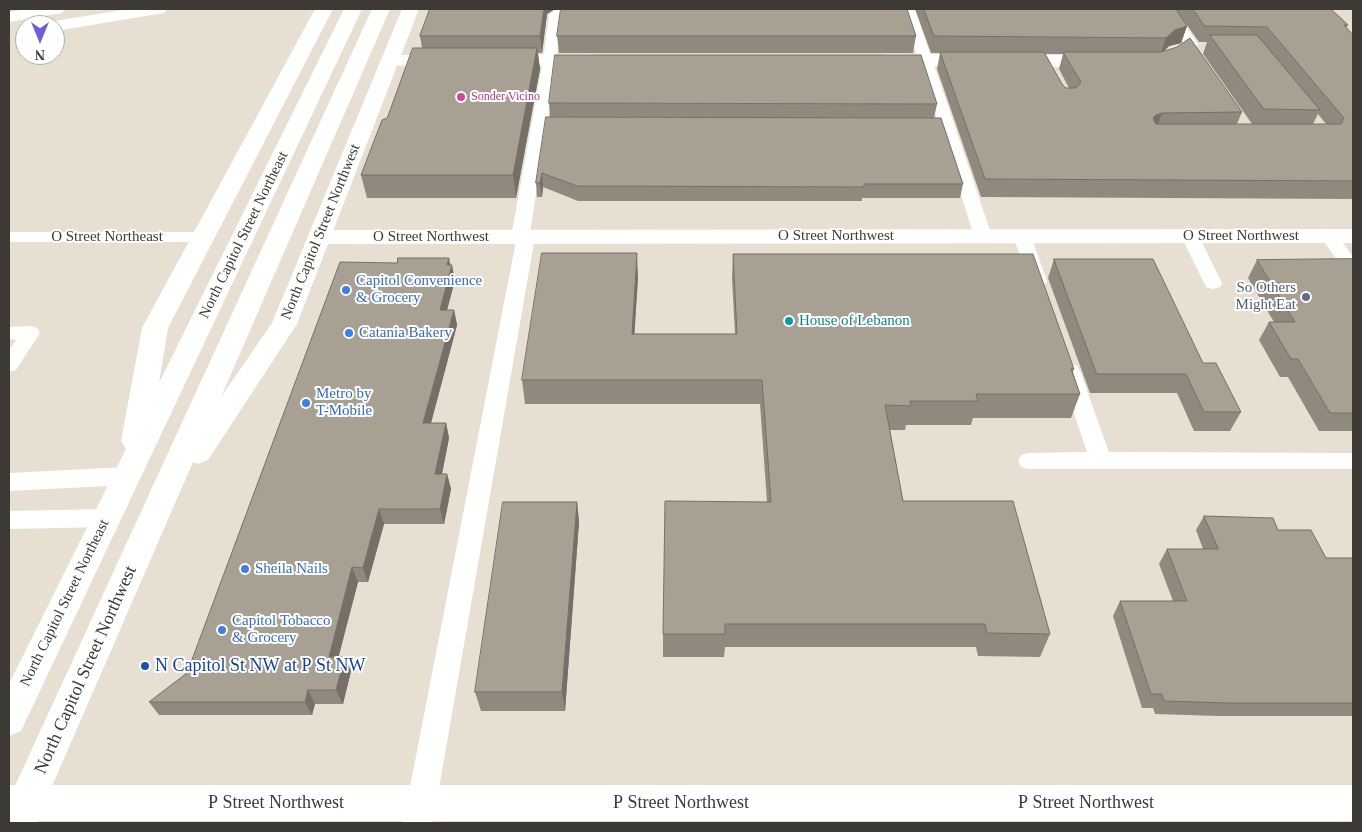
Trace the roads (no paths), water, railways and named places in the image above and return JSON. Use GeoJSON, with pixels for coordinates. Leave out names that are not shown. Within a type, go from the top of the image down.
{"type":"FeatureCollection","features":[{"type":"Feature","properties":{"kind":"main road"},"geometry":{"type":"LineString","coordinates":[[9,17],[56,9]]}},
{"type":"Feature","properties":{"kind":"main road"},"geometry":{"type":"LineString","coordinates":[[65,24],[158,9]]}},
{"type":"Feature","properties":{"kind":"main road","name":"North Capitol Street Northeast"},"geometry":{"type":"LineString","coordinates":[[131,468],[155,328],[324,9]]}},
{"type":"Feature","properties":{"kind":"main road","name":"North Capitol Street Northeast"},"geometry":{"type":"LineString","coordinates":[[9,720],[353,9]]}},
{"type":"Feature","properties":{"kind":"main road","name":"North Capitol Street Northwest"},"geometry":{"type":"LineString","coordinates":[[17,810],[155,517],[381,9]]}},
{"type":"Feature","properties":{"kind":"main road","name":"North Capitol Street Northwest"},"geometry":{"type":"LineString","coordinates":[[155,517],[284,324],[411,9]]}},
{"type":"Feature","properties":{"kind":"main road"},"geometry":{"type":"LineString","coordinates":[[390,60],[462,60]]}},
{"type":"Feature","properties":{"kind":"main road"},"geometry":{"type":"LineString","coordinates":[[481,60],[609,60]]}},
{"type":"Feature","properties":{"kind":"main road"},"geometry":{"type":"LineString","coordinates":[[866,60],[925,60],[1049,69],[1118,61]]}},
{"type":"Feature","properties":{"kind":"main road","name":"O Street Northwest"},"geometry":{"type":"LineString","coordinates":[[319,237],[1353,236]]}},
{"type":"Feature","properties":{"kind":"main road","name":"P Street Northwest"},"geometry":{"type":"LineString","coordinates":[[17,810],[420,813],[1353,803]]}},
{"type":"Feature","properties":{"kind":"lane"},"geometry":{"type":"LineString","coordinates":[[420,813],[496,448],[523,237],[556,14],[567,9]]}},
{"type":"Feature","properties":{"kind":"lane"},"geometry":{"type":"LineString","coordinates":[[908,9],[983,236]]}},
{"type":"Feature","properties":{"kind":"lane"},"geometry":{"type":"LineString","coordinates":[[1168,9],[1191,44],[1189,48],[1200,64]]}},
{"type":"Feature","properties":{"kind":"lane"},"geometry":{"type":"LineString","coordinates":[[1162,60],[1168,60],[1175,51],[1189,48],[1207,48]]}},
{"type":"Feature","properties":{"kind":"lane"},"geometry":{"type":"LineString","coordinates":[[539,124],[589,124]]}},
{"type":"Feature","properties":{"kind":"lane"},"geometry":{"type":"LineString","coordinates":[[926,125],[946,125]]}},
{"type":"Feature","properties":{"kind":"lane"},"geometry":{"type":"LineString","coordinates":[[1022,236],[1043,295]]}},
{"type":"Feature","properties":{"kind":"lane"},"geometry":{"type":"LineString","coordinates":[[1190,236],[1213,283]]}},
{"type":"Feature","properties":{"kind":"lane"},"geometry":{"type":"LineString","coordinates":[[1330,236],[1353,270]]}},
{"type":"Feature","properties":{"kind":"lane","name":"O Street Northeast"},"geometry":{"type":"LineString","coordinates":[[9,237],[204,237]]}},
{"type":"Feature","properties":{"kind":"lane"},"geometry":{"type":"LineString","coordinates":[[9,333],[30,333],[9,365]]}},
{"type":"Feature","properties":{"kind":"lane"},"geometry":{"type":"LineString","coordinates":[[1062,350],[1101,460]]}},
{"type":"Feature","properties":{"kind":"lane"},"geometry":{"type":"LineString","coordinates":[[1029,461],[1353,461]]}},
{"type":"Feature","properties":{"kind":"lane"},"geometry":{"type":"LineString","coordinates":[[9,482],[131,468]]}},
{"type":"Feature","properties":{"kind":"lane"},"geometry":{"type":"LineString","coordinates":[[9,520],[107,518]]}},
{"type":"Feature","properties":{"kind":"place","name":"Sonder Vicino"},"geometry":{"type":"Point","coordinates":[461,97]}},
{"type":"Feature","properties":{"kind":"place","name":"Capitol Convenience & Grocery"},"geometry":{"type":"Point","coordinates":[346,290]}},
{"type":"Feature","properties":{"kind":"place","name":"So Others Might Eat"},"geometry":{"type":"Point","coordinates":[1306,297]}},
{"type":"Feature","properties":{"kind":"place","name":"House of Lebanon"},"geometry":{"type":"Point","coordinates":[789,321]}},
{"type":"Feature","properties":{"kind":"place","name":"Catania Bakery"},"geometry":{"type":"Point","coordinates":[349,333]}},
{"type":"Feature","properties":{"kind":"place","name":"Metro by T-Mobile"},"geometry":{"type":"Point","coordinates":[306,403]}},
{"type":"Feature","properties":{"kind":"place","name":"Sheila Nails"},"geometry":{"type":"Point","coordinates":[245,569]}},
{"type":"Feature","properties":{"kind":"place","name":"Capitol Tobacco & Grocery"},"geometry":{"type":"Point","coordinates":[222,630]}},
{"type":"Feature","properties":{"kind":"place","name":"N Capitol St NW at P St NW"},"geometry":{"type":"Point","coordinates":[145,666]}}]}
